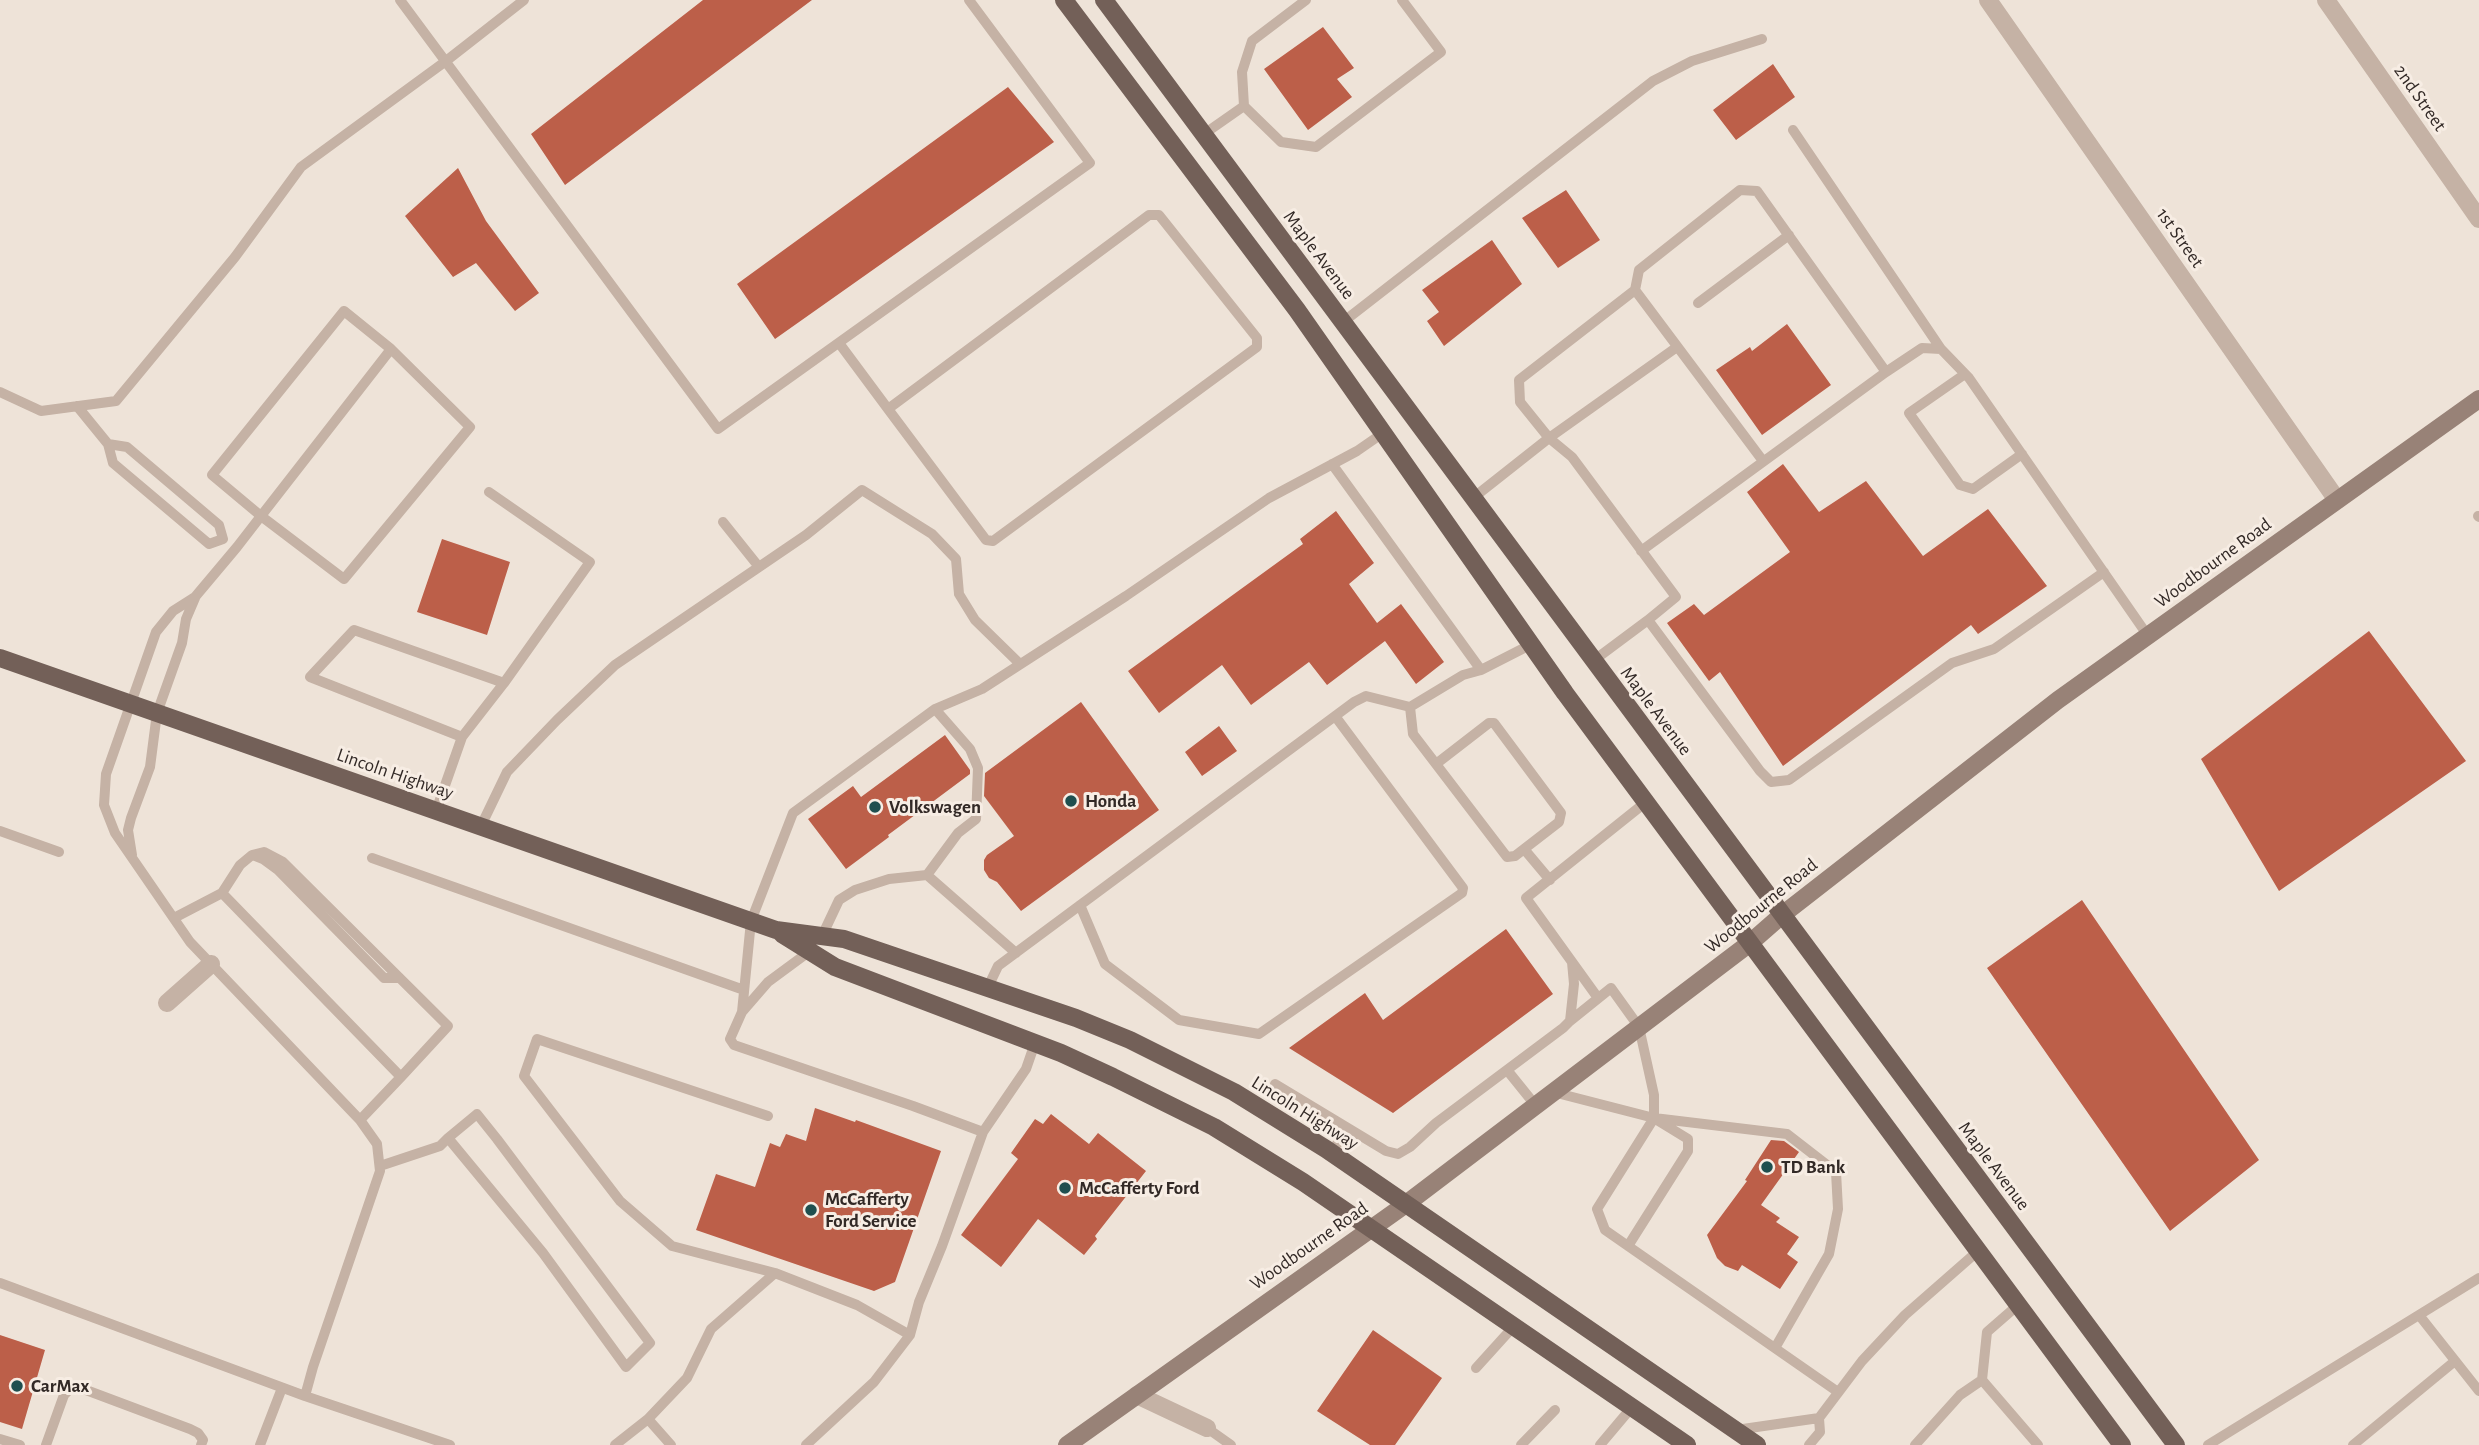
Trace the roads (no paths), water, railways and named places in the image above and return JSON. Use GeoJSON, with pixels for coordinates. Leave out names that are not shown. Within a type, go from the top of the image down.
{"type":"FeatureCollection","features":[{"type":"Feature","properties":{"kind":"main road"},"geometry":{"type":"LineString","coordinates":[[1064,0],[1297,310],[1530,645],[2122,1445]]}},
{"type":"Feature","properties":{"kind":"main road","name":"Maple Avenue"},"geometry":{"type":"LineString","coordinates":[[1104,0],[2176,1445]]}},
{"type":"Feature","properties":{"kind":"main road","name":"Woodbourne Road"},"geometry":{"type":"LineString","coordinates":[[1067,1445],[1406,1204],[1750,943],[1782,915],[2058,701],[2479,398]]}},
{"type":"Feature","properties":{"kind":"main road","name":"Lincoln Highway"},"geometry":{"type":"LineString","coordinates":[[0,658],[776,930],[835,967],[1114,1077],[1214,1127],[1303,1182],[1687,1445]]}},
{"type":"Feature","properties":{"kind":"main road","name":"Lincoln Highway"},"geometry":{"type":"LineString","coordinates":[[776,930],[844,939],[988,987],[1076,1018],[1189,1068],[1281,1120],[1331,1153],[1757,1445]]}},
{"type":"Feature","properties":{"kind":"main road"},"geometry":{"type":"LineString","coordinates":[[2107,1425],[2138,1445]]}},
{"type":"Feature","properties":{"kind":"street","name":"1st Street"},"geometry":{"type":"LineString","coordinates":[[1988,0],[2337,500]]}},
{"type":"Feature","properties":{"kind":"street","name":"2nd Street"},"geometry":{"type":"LineString","coordinates":[[2326,0],[2479,219]]}},
{"type":"Feature","properties":{"kind":"street"},"geometry":{"type":"LineString","coordinates":[[167,1003],[211,964]]}},
{"type":"Feature","properties":{"kind":"street"},"geometry":{"type":"LineString","coordinates":[[1137,1395],[1207,1428]]}},
{"type":"Feature","properties":{"kind":"lane"},"geometry":{"type":"LineString","coordinates":[[400,0],[718,429],[1090,163],[969,0]]}},
{"type":"Feature","properties":{"kind":"lane"},"geometry":{"type":"LineString","coordinates":[[0,392],[41,411],[116,401],[235,257],[302,167],[524,0]]}},
{"type":"Feature","properties":{"kind":"lane"},"geometry":{"type":"LineString","coordinates":[[1306,0],[1252,41],[1242,72],[1244,106],[1281,142],[1316,147],[1441,52],[1402,0]]}},
{"type":"Feature","properties":{"kind":"lane"},"geometry":{"type":"LineString","coordinates":[[1343,322],[1653,81],[1692,61],[1762,39]]}},
{"type":"Feature","properties":{"kind":"lane"},"geometry":{"type":"LineString","coordinates":[[1204,134],[1244,106]]}},
{"type":"Feature","properties":{"kind":"lane"},"geometry":{"type":"LineString","coordinates":[[1793,130],[1941,349],[1965,374],[2147,636]]}},
{"type":"Feature","properties":{"kind":"lane"},"geometry":{"type":"LineString","coordinates":[[1594,661],[1676,597],[1572,457],[1549,438],[1520,402],[1519,380],[1635,290],[1639,270],[1740,190],[1757,191],[1886,372]]}},
{"type":"Feature","properties":{"kind":"lane"},"geometry":{"type":"LineString","coordinates":[[839,343],[888,409],[986,540],[993,541],[1257,347],[1257,338],[1159,215],[1149,215],[888,409]]}},
{"type":"Feature","properties":{"kind":"lane"},"geometry":{"type":"LineString","coordinates":[[1698,303],[1789,235]]}},
{"type":"Feature","properties":{"kind":"lane"},"geometry":{"type":"LineString","coordinates":[[1635,290],[1763,461]]}},
{"type":"Feature","properties":{"kind":"lane"},"geometry":{"type":"LineString","coordinates":[[344,311],[391,349],[470,427],[344,579],[212,475],[344,311]]}},
{"type":"Feature","properties":{"kind":"lane"},"geometry":{"type":"LineString","coordinates":[[1473,498],[1549,438],[1677,347]]}},
{"type":"Feature","properties":{"kind":"lane"},"geometry":{"type":"LineString","coordinates":[[1641,551],[1886,372],[1922,348],[1941,349]]}},
{"type":"Feature","properties":{"kind":"lane"},"geometry":{"type":"LineString","coordinates":[[305,1396],[380,1171],[377,1144],[360,1119],[190,942],[107,819],[103,789],[156,632],[173,611],[195,597],[237,547],[391,349]]}},
{"type":"Feature","properties":{"kind":"lane"},"geometry":{"type":"LineString","coordinates":[[1965,374],[1909,413],[1945,464],[1960,485],[1973,489],[2022,454]]}},
{"type":"Feature","properties":{"kind":"lane"},"geometry":{"type":"LineString","coordinates":[[76,406],[108,444],[113,463],[209,544],[223,539]]}},
{"type":"Feature","properties":{"kind":"lane"},"geometry":{"type":"LineString","coordinates":[[742,1012],[751,921],[793,813],[935,709],[982,689],[1126,596],[1269,498],[1383,433]]}},
{"type":"Feature","properties":{"kind":"lane"},"geometry":{"type":"LineString","coordinates":[[108,444],[127,447],[219,526],[223,539],[237,547]]}},
{"type":"Feature","properties":{"kind":"lane"},"geometry":{"type":"LineString","coordinates":[[1332,464],[1481,670]]}},
{"type":"Feature","properties":{"kind":"lane"},"geometry":{"type":"LineString","coordinates":[[481,826],[507,772],[615,665],[806,535],[862,491],[932,534],[956,559],[959,594],[975,621],[1020,664]]}},
{"type":"Feature","properties":{"kind":"lane"},"geometry":{"type":"LineString","coordinates":[[436,811],[462,737],[590,562],[489,492]]}},
{"type":"Feature","properties":{"kind":"lane"},"geometry":{"type":"LineString","coordinates":[[723,522],[759,567]]}},
{"type":"Feature","properties":{"kind":"lane"},"geometry":{"type":"LineString","coordinates":[[1648,620],[1760,771],[1771,782],[1789,780],[1952,663],[1994,649],[2104,572]]}},
{"type":"Feature","properties":{"kind":"lane"},"geometry":{"type":"LineString","coordinates":[[134,861],[128,830],[150,766],[157,713],[195,597]]}},
{"type":"Feature","properties":{"kind":"lane"},"geometry":{"type":"LineString","coordinates":[[462,737],[310,677],[354,630],[504,683]]}},
{"type":"Feature","properties":{"kind":"lane"},"geometry":{"type":"LineString","coordinates":[[988,987],[998,966],[1354,702],[1366,696],[1410,708],[1463,675],[1481,670],[1530,645]]}},
{"type":"Feature","properties":{"kind":"lane"},"geometry":{"type":"LineString","coordinates":[[1410,708],[1413,734],[1507,857],[1515,856],[1559,822],[1560,813],[1494,723],[1489,723],[1436,764]]}},
{"type":"Feature","properties":{"kind":"lane"},"geometry":{"type":"LineString","coordinates":[[927,876],[958,832],[976,819],[978,768],[970,749],[935,709]]}},
{"type":"Feature","properties":{"kind":"lane"},"geometry":{"type":"LineString","coordinates":[[1080,905],[1105,964],[1178,1020],[1259,1034],[1462,893],[1463,888],[1335,716]]}},
{"type":"Feature","properties":{"kind":"lane"},"geometry":{"type":"LineString","coordinates":[[1598,999],[1527,898],[1646,802]]}},
{"type":"Feature","properties":{"kind":"lane"},"geometry":{"type":"LineString","coordinates":[[0,831],[59,852]]}},
{"type":"Feature","properties":{"kind":"lane"},"geometry":{"type":"LineString","coordinates":[[1524,849],[1550,880]]}},
{"type":"Feature","properties":{"kind":"lane"},"geometry":{"type":"LineString","coordinates":[[174,918],[222,893],[240,865],[252,855],[264,852],[283,862],[448,1026],[360,1119]]}},
{"type":"Feature","properties":{"kind":"lane"},"geometry":{"type":"LineString","coordinates":[[372,858],[744,990]]}},
{"type":"Feature","properties":{"kind":"lane"},"geometry":{"type":"LineString","coordinates":[[822,936],[839,900],[855,890],[889,879],[927,876],[1016,953]]}},
{"type":"Feature","properties":{"kind":"lane"},"geometry":{"type":"LineString","coordinates":[[222,893],[401,1077]]}},
{"type":"Feature","properties":{"kind":"lane"},"geometry":{"type":"LineString","coordinates":[[810,951],[768,982],[742,1012],[730,1039],[734,1045],[913,1105],[983,1132]]}},
{"type":"Feature","properties":{"kind":"lane"},"geometry":{"type":"LineString","coordinates":[[1570,1021],[1574,984],[1572,962]]}},
{"type":"Feature","properties":{"kind":"lane"},"geometry":{"type":"LineString","coordinates":[[1275,1084],[1347,1129],[1386,1151],[1398,1154],[1611,988],[1639,1027],[1654,1095],[1654,1118],[1597,1209],[1605,1230],[1838,1392]]}},
{"type":"Feature","properties":{"kind":"lane"},"geometry":{"type":"LineString","coordinates":[[768,1116],[537,1039],[524,1076],[620,1201],[672,1246],[775,1273],[857,1305],[910,1335]]}},
{"type":"Feature","properties":{"kind":"lane"},"geometry":{"type":"LineString","coordinates":[[806,1445],[874,1382],[910,1335],[919,1302],[983,1132],[1026,1069],[1035,1044]]}},
{"type":"Feature","properties":{"kind":"lane"},"geometry":{"type":"LineString","coordinates":[[1507,1070],[1536,1106]]}},
{"type":"Feature","properties":{"kind":"lane"},"geometry":{"type":"LineString","coordinates":[[1553,1093],[1654,1118],[1787,1134],[1836,1172],[1838,1209],[1829,1254],[1775,1348]]}},
{"type":"Feature","properties":{"kind":"lane"},"geometry":{"type":"LineString","coordinates":[[380,1166],[440,1146],[449,1138],[477,1114],[650,1343],[626,1367],[542,1253],[449,1138]]}},
{"type":"Feature","properties":{"kind":"lane"},"geometry":{"type":"LineString","coordinates":[[1628,1246],[1688,1151],[1688,1139],[1654,1118]]}},
{"type":"Feature","properties":{"kind":"lane"},"geometry":{"type":"LineString","coordinates":[[1331,1153],[1347,1129]]}},
{"type":"Feature","properties":{"kind":"lane"},"geometry":{"type":"LineString","coordinates":[[1809,1445],[1820,1432],[1819,1418],[1862,1361],[1905,1315],[1978,1251]]}},
{"type":"Feature","properties":{"kind":"lane"},"geometry":{"type":"LineString","coordinates":[[615,1445],[648,1419],[687,1378],[711,1329],[775,1273]]}},
{"type":"Feature","properties":{"kind":"lane"},"geometry":{"type":"LineString","coordinates":[[2208,1445],[2479,1278]]}},
{"type":"Feature","properties":{"kind":"lane"},"geometry":{"type":"LineString","coordinates":[[0,1283],[282,1388],[450,1445]]}},
{"type":"Feature","properties":{"kind":"lane"},"geometry":{"type":"LineString","coordinates":[[2018,1305],[1987,1332],[1982,1380],[2038,1445]]}},
{"type":"Feature","properties":{"kind":"lane"},"geometry":{"type":"LineString","coordinates":[[2419,1315],[2479,1391]]}},
{"type":"Feature","properties":{"kind":"lane"},"geometry":{"type":"LineString","coordinates":[[1476,1368],[1514,1326]]}},
{"type":"Feature","properties":{"kind":"lane"},"geometry":{"type":"LineString","coordinates":[[2353,1445],[2455,1361]]}},
{"type":"Feature","properties":{"kind":"lane"},"geometry":{"type":"LineString","coordinates":[[1914,1445],[1960,1395],[1982,1380]]}},
{"type":"Feature","properties":{"kind":"lane"},"geometry":{"type":"LineString","coordinates":[[46,1445],[64,1395],[69,1389],[78,1387],[190,1429],[198,1433],[203,1440],[201,1445]]}},
{"type":"Feature","properties":{"kind":"lane"},"geometry":{"type":"LineString","coordinates":[[260,1445],[282,1388]]}},
{"type":"Feature","properties":{"kind":"lane"},"geometry":{"type":"LineString","coordinates":[[1600,1445],[1632,1407]]}},
{"type":"Feature","properties":{"kind":"lane"},"geometry":{"type":"LineString","coordinates":[[1521,1445],[1555,1410]]}},
{"type":"Feature","properties":{"kind":"lane"},"geometry":{"type":"LineString","coordinates":[[1736,1430],[1819,1418]]}},
{"type":"Feature","properties":{"kind":"lane"},"geometry":{"type":"LineString","coordinates":[[648,1419],[671,1445]]}},
{"type":"Feature","properties":{"kind":"lane"},"geometry":{"type":"LineString","coordinates":[[1207,1428],[1231,1445]]}},
{"type":"Feature","properties":{"kind":"lane"},"geometry":{"type":"LineString","coordinates":[[0,1439],[20,1445]]}},
{"type":"Feature","properties":{"kind":"place","name":"Honda"},"geometry":{"type":"Point","coordinates":[1071,801]}},
{"type":"Feature","properties":{"kind":"place","name":"Volkswagen"},"geometry":{"type":"Point","coordinates":[875,807]}},
{"type":"Feature","properties":{"kind":"place","name":"TD Bank"},"geometry":{"type":"Point","coordinates":[1767,1167]}},
{"type":"Feature","properties":{"kind":"place","name":"McCafferty Ford"},"geometry":{"type":"Point","coordinates":[1065,1188]}},
{"type":"Feature","properties":{"kind":"place","name":"McCafferty Ford Service"},"geometry":{"type":"Point","coordinates":[811,1210]}},
{"type":"Feature","properties":{"kind":"place","name":"CarMax"},"geometry":{"type":"Point","coordinates":[17,1386]}}]}
